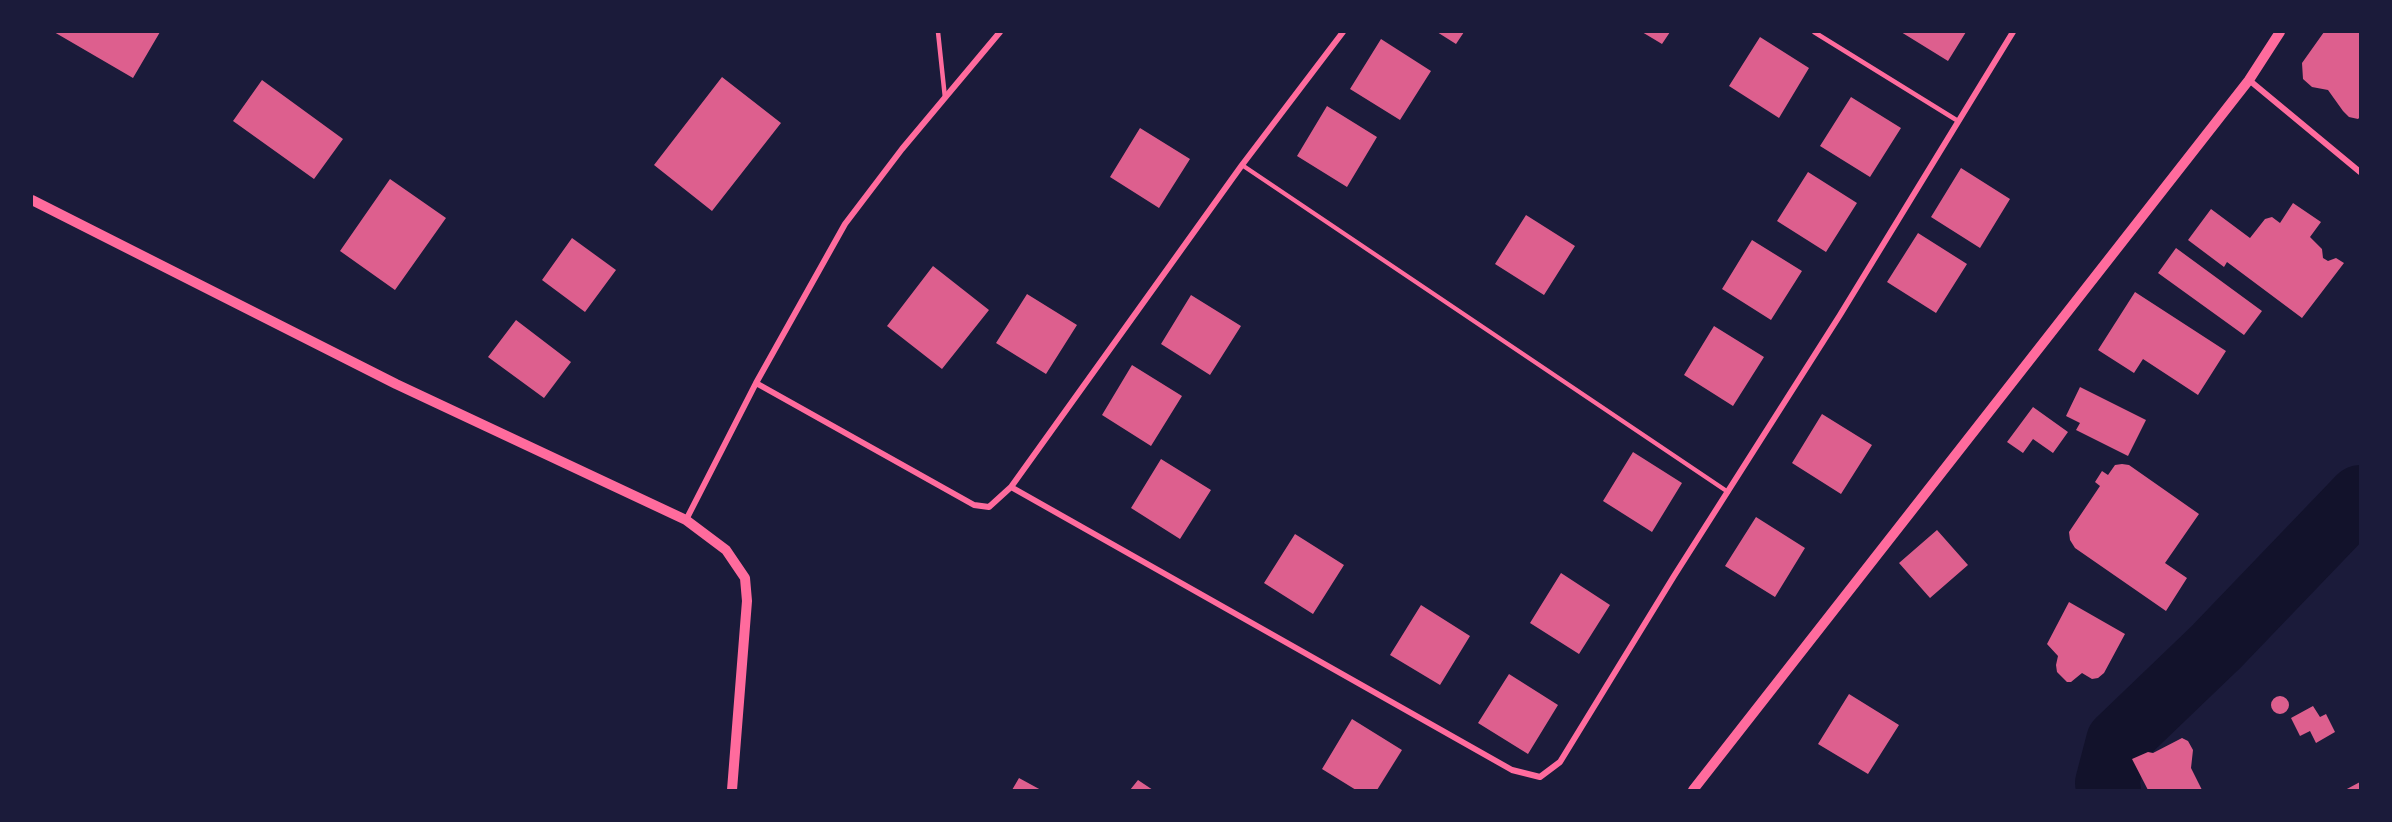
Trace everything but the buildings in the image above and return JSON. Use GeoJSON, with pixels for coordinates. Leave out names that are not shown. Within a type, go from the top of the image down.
{"type":"FeatureCollection","features":[{"type":"Feature","properties":{"kind":"street"},"geometry":{"type":"LineString","coordinates":[[686,520],[756,383],[845,225],[902,149],[1000,32]]}},
{"type":"Feature","properties":{"kind":"street"},"geometry":{"type":"LineString","coordinates":[[756,383],[974,505],[989,507],[1011,487],[1242,165],[1343,32]]}},
{"type":"Feature","properties":{"kind":"street"},"geometry":{"type":"LineString","coordinates":[[1011,487],[1512,771],[1540,777],[1560,762],[2013,32]]}},
{"type":"Feature","properties":{"kind":"street"},"geometry":{"type":"LineString","coordinates":[[1693,790],[2250,80],[2280,32]]}},
{"type":"Feature","properties":{"kind":"street"},"geometry":{"type":"LineString","coordinates":[[2250,80],[2361,172]]}},
{"type":"Feature","properties":{"kind":"street"},"geometry":{"type":"LineString","coordinates":[[32,200],[396,384],[686,520],[726,550],[745,578],[747,601],[732,790]]}},
{"type":"Feature","properties":{"kind":"lane"},"geometry":{"type":"LineString","coordinates":[[938,32],[945,98]]}},
{"type":"Feature","properties":{"kind":"lane"},"geometry":{"type":"LineString","coordinates":[[1814,32],[1958,121]]}},
{"type":"Feature","properties":{"kind":"lane"},"geometry":{"type":"LineString","coordinates":[[1242,165],[1728,492]]}},
{"type":"Feature","properties":{"kind":"waterway"},"geometry":{"type":"LineString","coordinates":[[2109,790],[2107,783],[2118,741],[2216,647],[2360,497]]}}]}
